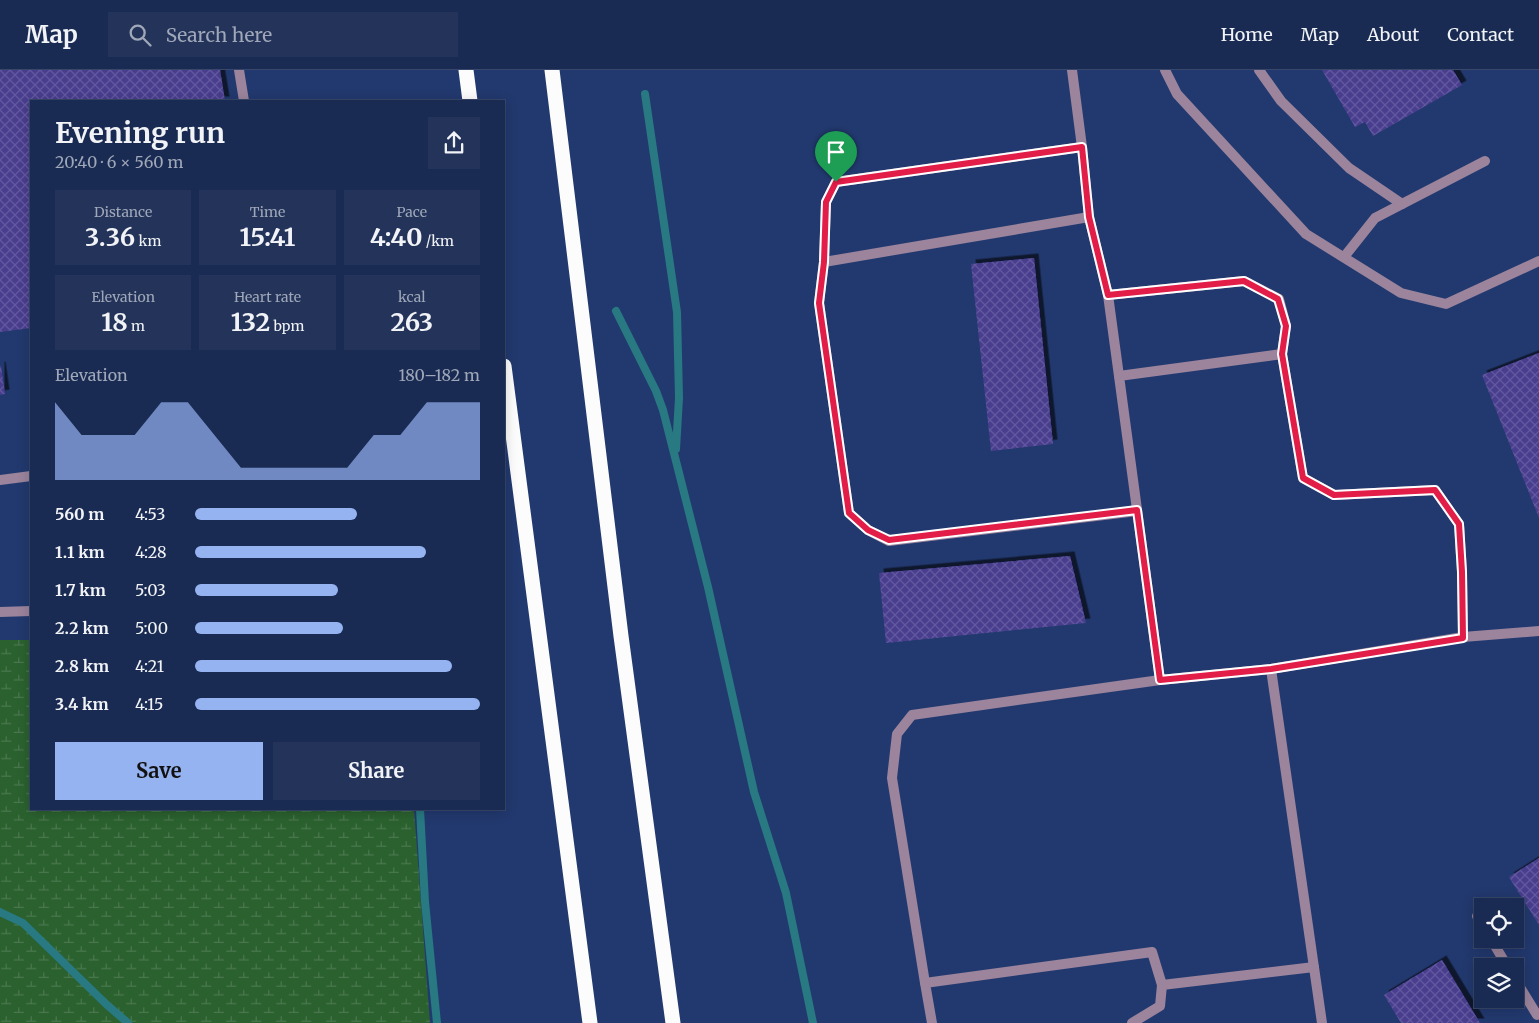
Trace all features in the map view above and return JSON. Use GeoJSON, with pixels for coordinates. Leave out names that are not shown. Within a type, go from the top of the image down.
{"type":"FeatureCollection","features":[{"type":"Feature","properties":{"kind":"highway"},"geometry":{"type":"LineString","coordinates":[[466,70],[470,100]]}},
{"type":"Feature","properties":{"kind":"highway"},"geometry":{"type":"LineString","coordinates":[[552,70],[621,636],[673,1023]]}},
{"type":"Feature","properties":{"kind":"highway"},"geometry":{"type":"LineString","coordinates":[[505,374],[590,1023]]}},
{"type":"Feature","properties":{"kind":"street"},"geometry":{"type":"LineString","coordinates":[[239,70],[244,100]]}},
{"type":"Feature","properties":{"kind":"street"},"geometry":{"type":"LineString","coordinates":[[1072,70],[1089,217],[1108,295],[1160,680]]}},
{"type":"Feature","properties":{"kind":"street"},"geometry":{"type":"LineString","coordinates":[[1165,70],[1177,94],[1306,234],[1401,293],[1446,304],[1539,261]]}},
{"type":"Feature","properties":{"kind":"street"},"geometry":{"type":"LineString","coordinates":[[1259,70],[1281,101],[1349,168],[1402,204]]}},
{"type":"Feature","properties":{"kind":"street"},"geometry":{"type":"LineString","coordinates":[[1082,147],[836,182],[826,202],[824,262],[819,303],[849,513],[868,530],[889,540],[1137,510]]}},
{"type":"Feature","properties":{"kind":"street"},"geometry":{"type":"LineString","coordinates":[[1344,257],[1375,218],[1485,161]]}},
{"type":"Feature","properties":{"kind":"street"},"geometry":{"type":"LineString","coordinates":[[824,262],[1089,217]]}},
{"type":"Feature","properties":{"kind":"street"},"geometry":{"type":"LineString","coordinates":[[1108,295],[1244,281],[1278,299],[1286,326],[1282,354],[1303,478],[1334,495],[1435,490],[1459,524],[1463,638]]}},
{"type":"Feature","properties":{"kind":"street"},"geometry":{"type":"LineString","coordinates":[[1119,376],[1282,354]]}},
{"type":"Feature","properties":{"kind":"street"},"geometry":{"type":"LineString","coordinates":[[0,480],[30,476]]}},
{"type":"Feature","properties":{"kind":"street"},"geometry":{"type":"LineString","coordinates":[[0,612],[30,611]]}},
{"type":"Feature","properties":{"kind":"street"},"geometry":{"type":"LineString","coordinates":[[932,1023],[892,778],[897,734],[912,715],[1160,680],[1271,669],[1463,638],[1539,631]]}},
{"type":"Feature","properties":{"kind":"street"},"geometry":{"type":"LineString","coordinates":[[1271,669],[1322,1023]]}},
{"type":"Feature","properties":{"kind":"street"},"geometry":{"type":"LineString","coordinates":[[925,983],[1152,952],[1162,985],[1160,1006],[1132,1023]]}},
{"type":"Feature","properties":{"kind":"street"},"geometry":{"type":"LineString","coordinates":[[1162,985],[1314,966]]}},
{"type":"Feature","properties":{"kind":"street"},"geometry":{"type":"LineString","coordinates":[[1524,994],[1538,1017]]}},
{"type":"Feature","properties":{"kind":"green space"},"geometry":{"type":"Polygon","coordinates":[[[0,640],[30,640],[30,810],[414,810],[430,1023],[0,1023],[0,640]]]}},
{"type":"Feature","properties":{"kind":"building"},"geometry":{"type":"Polygon","coordinates":[[[0,70],[220,70],[225,100],[30,100],[30,328],[0,332],[0,70]]]}},
{"type":"Feature","properties":{"kind":"building"},"geometry":{"type":"Polygon","coordinates":[[[1322,70],[1453,70],[1462,85],[1373,136],[1365,122],[1355,127],[1322,70]]]}},
{"type":"Feature","properties":{"kind":"building"},"geometry":{"type":"Polygon","coordinates":[[[1034,258],[1053,444],[991,451],[971,264],[1034,258]]]}},
{"type":"Feature","properties":{"kind":"building"},"geometry":{"type":"Polygon","coordinates":[[[1539,353],[1539,518],[1482,375],[1539,353]]]}},
{"type":"Feature","properties":{"kind":"building"},"geometry":{"type":"Polygon","coordinates":[[[0,366],[5,394],[0,395],[0,366]]]}},
{"type":"Feature","properties":{"kind":"building"},"geometry":{"type":"Polygon","coordinates":[[[1070,556],[1086,623],[886,643],[879,573],[1070,556]]]}},
{"type":"Feature","properties":{"kind":"building"},"geometry":{"type":"Polygon","coordinates":[[[1539,858],[1539,925],[1524,898],[1522,898],[1509,877],[1539,858]]]}},
{"type":"Feature","properties":{"kind":"building"},"geometry":{"type":"Polygon","coordinates":[[[1442,960],[1480,1023],[1401,1023],[1384,995],[1442,960]]]}},
{"type":"Feature","properties":{"kind":"waterway"},"geometry":{"type":"LineString","coordinates":[[645,94],[677,312],[679,398],[676,449]]}},
{"type":"Feature","properties":{"kind":"waterway"},"geometry":{"type":"LineString","coordinates":[[616,311],[656,391],[663,410],[708,587],[754,792],[786,893],[813,1023]]}},
{"type":"Feature","properties":{"kind":"waterway"},"geometry":{"type":"LineString","coordinates":[[420,810],[425,902],[437,1023]]}},
{"type":"Feature","properties":{"kind":"waterway"},"geometry":{"type":"LineString","coordinates":[[0,912],[23,923],[128,1023]]}},
{"type":"Feature","properties":{"kind":"route"},"geometry":{"type":"LineString","coordinates":[[1082,147],[1089,217],[1108,295],[1244,281],[1278,299],[1286,326],[1282,354],[1303,478],[1334,495],[1435,490],[1459,524],[1463,638],[1271,669],[1160,680],[1137,510],[889,540],[868,530],[849,513],[819,303],[824,262],[826,202],[836,182],[1082,147]]}}]}
